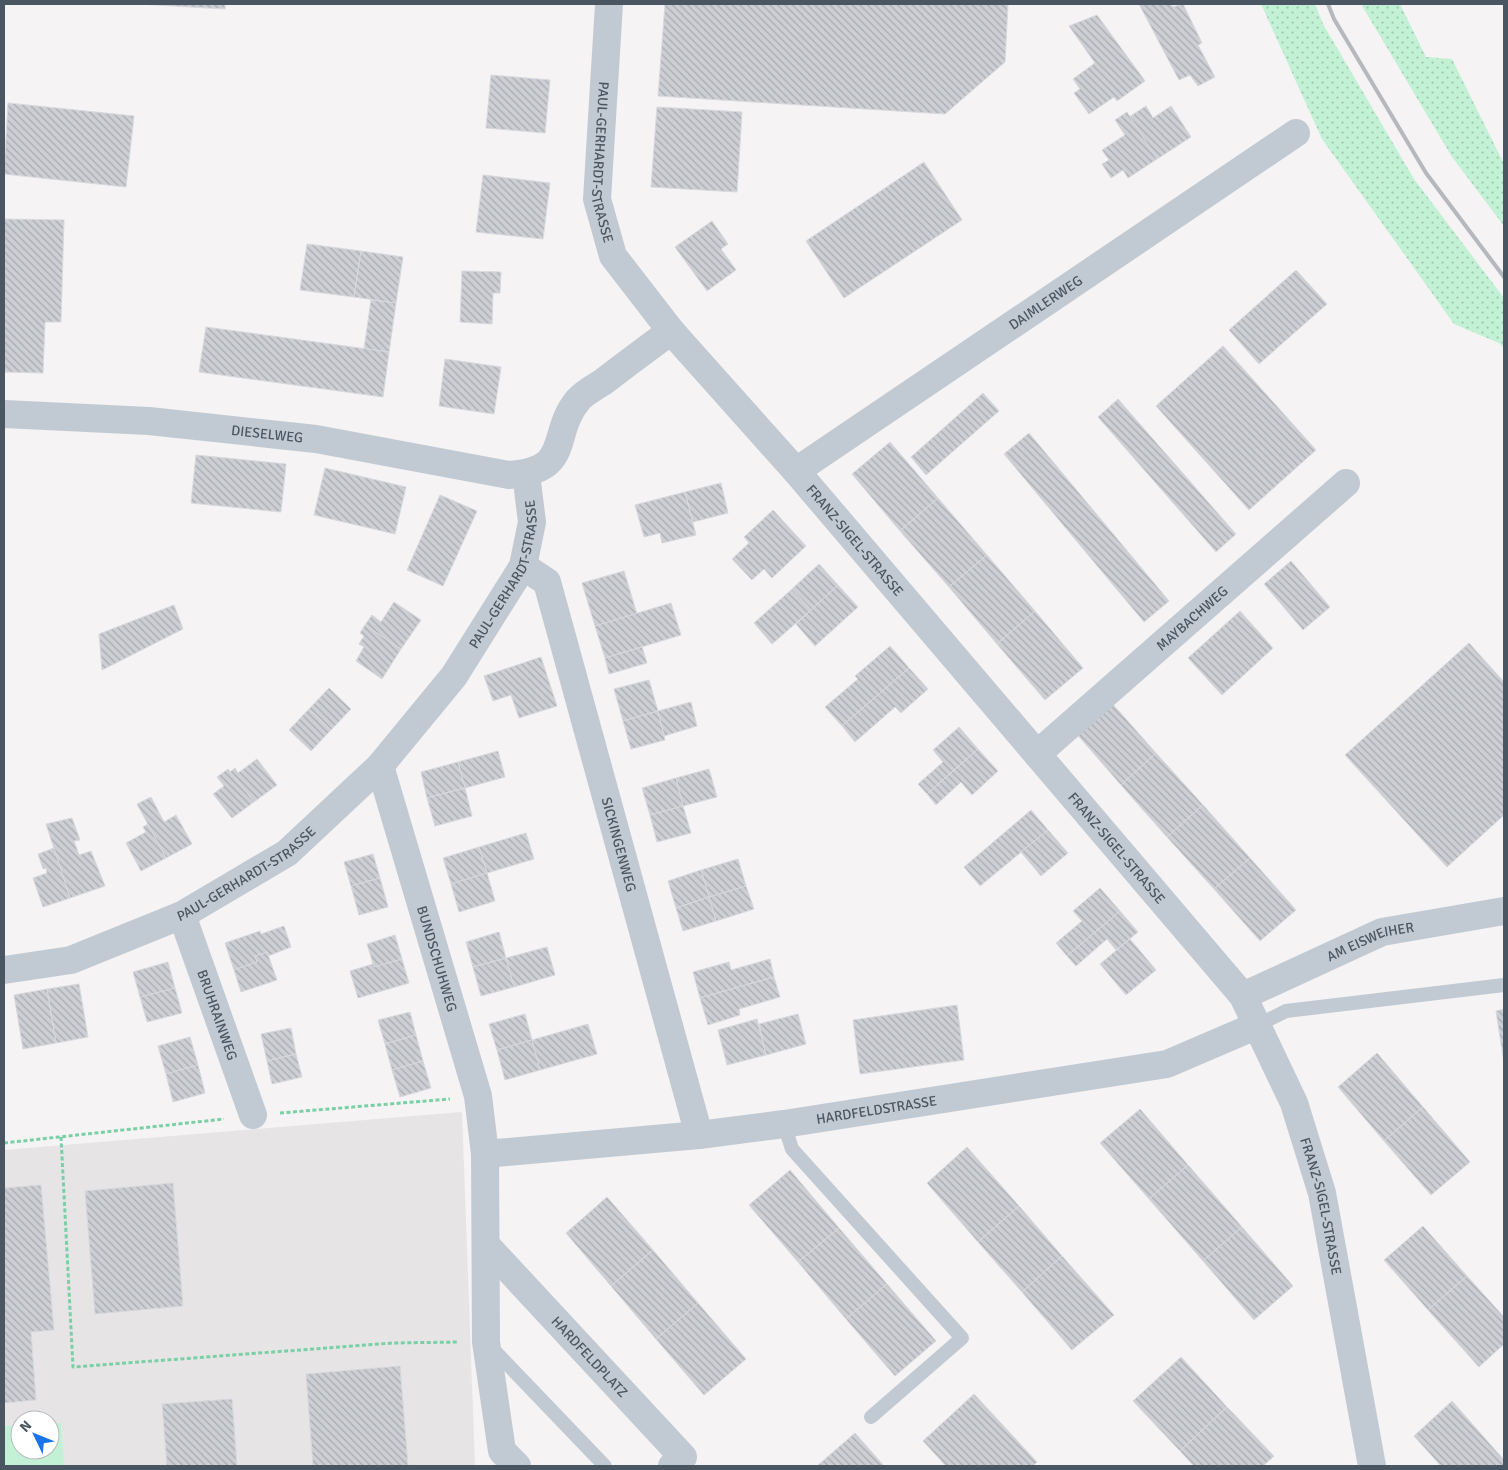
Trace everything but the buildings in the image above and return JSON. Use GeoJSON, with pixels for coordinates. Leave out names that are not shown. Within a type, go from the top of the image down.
{"type":"FeatureCollection","features":[{"type":"Feature","properties":{"kind":"street","name":"PAUL-GERHARDT-STRASSE"},"geometry":{"type":"LineString","coordinates":[[609,4],[597,199],[613,256],[671,331]]}},
{"type":"Feature","properties":{"kind":"street","name":"DAIMLERWEG"},"geometry":{"type":"LineString","coordinates":[[796,471],[1296,132]]}},
{"type":"Feature","properties":{"kind":"street","name":"FRANZ-SIGEL-STRASSE"},"geometry":{"type":"LineString","coordinates":[[671,331],[796,471],[1243,996],[1294,1103],[1322,1193],[1372,1466]]}},
{"type":"Feature","properties":{"kind":"street"},"geometry":{"type":"LineString","coordinates":[[526,474],[550,462],[560,447],[565,426],[578,400],[671,331]]}},
{"type":"Feature","properties":{"kind":"street","name":"DIESELWEG"},"geometry":{"type":"LineString","coordinates":[[4,414],[149,421],[286,436],[477,467],[509,475],[526,474]]}},
{"type":"Feature","properties":{"kind":"street","name":"PAUL-GERHARDT-STRASSE"},"geometry":{"type":"LineString","coordinates":[[4,970],[71,960],[182,916],[287,853],[380,766],[454,676],[523,566],[532,522],[526,474]]}},
{"type":"Feature","properties":{"kind":"street","name":"MAYBACHWEG"},"geometry":{"type":"LineString","coordinates":[[1037,754],[1346,483]]}},
{"type":"Feature","properties":{"kind":"street","name":"SICKINGENWEG"},"geometry":{"type":"LineString","coordinates":[[523,566],[547,582],[699,1135]]}},
{"type":"Feature","properties":{"kind":"street","name":"BUNDSCHUHWEG"},"geometry":{"type":"LineString","coordinates":[[380,766],[478,1096],[485,1154]]}},
{"type":"Feature","properties":{"kind":"street","name":"AM EISWEIHER"},"geometry":{"type":"LineString","coordinates":[[1243,996],[1382,932],[1504,911]]}},
{"type":"Feature","properties":{"kind":"street","name":"BRUHRAINWEG"},"geometry":{"type":"LineString","coordinates":[[182,916],[253,1115]]}},
{"type":"Feature","properties":{"kind":"street","name":"HARDFELDSTRASSE"},"geometry":{"type":"LineString","coordinates":[[485,1154],[699,1135],[784,1124],[1167,1064],[1258,1025]]}},
{"type":"Feature","properties":{"kind":"street"},"geometry":{"type":"LineString","coordinates":[[485,1154],[488,1246],[486,1342],[502,1451],[516,1466]]}},
{"type":"Feature","properties":{"kind":"street","name":"HARDFELDPLATZ"},"geometry":{"type":"LineString","coordinates":[[488,1246],[682,1457],[672,1466]]}},
{"type":"Feature","properties":{"kind":"lane"},"geometry":{"type":"LineString","coordinates":[[1258,1025],[1286,1011],[1504,985]]}},
{"type":"Feature","properties":{"kind":"lane"},"geometry":{"type":"LineString","coordinates":[[784,1124],[792,1149],[962,1338],[871,1417]]}},
{"type":"Feature","properties":{"kind":"lane"},"geometry":{"type":"LineString","coordinates":[[486,1342],[605,1466]]}},
{"type":"Feature","properties":{"kind":"path"},"geometry":{"type":"LineString","coordinates":[[62,1137],[73,1367],[394,1343],[486,1342]]}},
{"type":"Feature","properties":{"kind":"shaded area"},"geometry":{"type":"Polygon","coordinates":[[[462,1112],[475,1466],[4,1466],[4,1150],[462,1112]]]}},
{"type":"Feature","properties":{"kind":"green space"},"geometry":{"type":"Polygon","coordinates":[[[1261,4],[1315,4],[1323,24],[1414,179],[1504,298],[1504,348],[1499,343],[1454,324],[1322,139],[1261,4]]]}},
{"type":"Feature","properties":{"kind":"green space"},"geometry":{"type":"Polygon","coordinates":[[[1361,4],[1400,4],[1426,57],[1452,59],[1504,164],[1504,226],[1452,157],[1361,4]]]}},
{"type":"Feature","properties":{"kind":"green space"},"geometry":{"type":"Polygon","coordinates":[[[61,1423],[64,1466],[4,1466],[4,1426],[10,1426],[10,1460],[60,1460],[61,1423]]]}},
{"type":"Feature","properties":{"kind":"railway"},"geometry":{"type":"LineString","coordinates":[[1328,4],[1334,19],[1426,173],[1504,277]]}}]}
